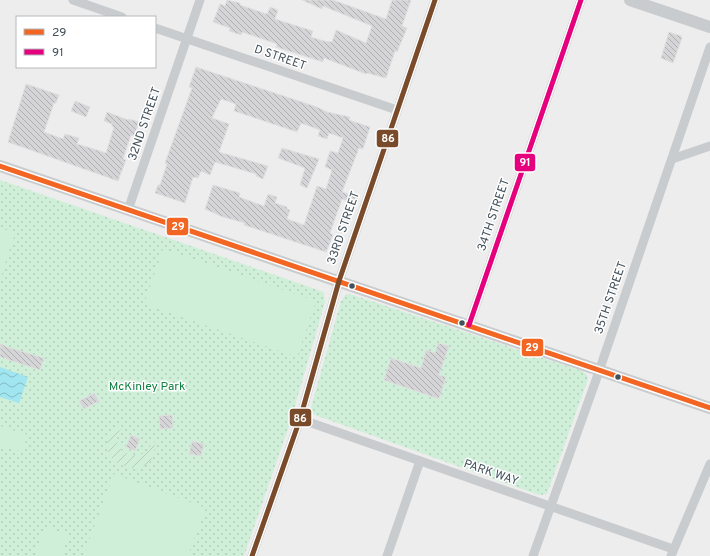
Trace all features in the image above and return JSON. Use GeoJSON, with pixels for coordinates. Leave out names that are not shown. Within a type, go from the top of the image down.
{"type":"FeatureCollection","features":[{"type":"Feature","properties":{"kind":"street"},"geometry":{"type":"LineString","coordinates":[[73,0],[119,16]]}},
{"type":"Feature","properties":{"kind":"street","name":"32ND STREET"},"geometry":{"type":"LineString","coordinates":[[128,210],[200,0]]}},
{"type":"Feature","properties":{"kind":"street","name":"33RD STREET"},"geometry":{"type":"LineString","coordinates":[[252,556],[300,419],[339,281],[435,0]]}},
{"type":"Feature","properties":{"kind":"street","name":"34TH STREET"},"geometry":{"type":"LineString","coordinates":[[469,325],[581,0]]}},
{"type":"Feature","properties":{"kind":"street"},"geometry":{"type":"LineString","coordinates":[[630,0],[710,27]]}},
{"type":"Feature","properties":{"kind":"street","name":"D STREET"},"geometry":{"type":"LineString","coordinates":[[156,28],[397,110]]}},
{"type":"Feature","properties":{"kind":"street","name":"35TH STREET"},"geometry":{"type":"LineString","coordinates":[[533,556],[552,507],[600,369],[710,47]]}},
{"type":"Feature","properties":{"kind":"street"},"geometry":{"type":"LineString","coordinates":[[672,159],[710,146]]}},
{"type":"Feature","properties":{"kind":"street"},"geometry":{"type":"LineString","coordinates":[[0,166],[320,277],[339,281],[600,369],[710,408]]}},
{"type":"Feature","properties":{"kind":"street","name":"PARK WAY"},"geometry":{"type":"LineString","coordinates":[[300,419],[552,507],[672,553]]}},
{"type":"Feature","properties":{"kind":"street"},"geometry":{"type":"LineString","coordinates":[[387,556],[420,461]]}},
{"type":"Feature","properties":{"kind":"street"},"geometry":{"type":"LineString","coordinates":[[672,553],[710,464]]}},
{"type":"Feature","properties":{"kind":"green space","name":"McKinley Park"},"geometry":{"type":"Polygon","coordinates":[[[0,180],[324,292],[325,302],[290,423],[244,556],[0,556],[0,180]]]}},
{"type":"Feature","properties":{"kind":"green space"},"geometry":{"type":"Polygon","coordinates":[[[0,228],[15,233],[0,280],[0,228]]]}},
{"type":"Feature","properties":{"kind":"green space"},"geometry":{"type":"Polygon","coordinates":[[[163,249],[316,301],[297,357],[144,304],[163,249]]]}},
{"type":"Feature","properties":{"kind":"green space"},"geometry":{"type":"Polygon","coordinates":[[[346,294],[353,295],[582,371],[587,375],[588,379],[547,494],[539,495],[312,414],[311,407],[341,301],[346,294]]]}},
{"type":"Feature","properties":{"kind":"green space"},"geometry":{"type":"Polygon","coordinates":[[[120,425],[122,427],[117,436],[118,444],[122,450],[128,454],[143,454],[149,448],[152,439],[154,439],[153,456],[146,465],[135,468],[123,466],[113,459],[107,449],[109,438],[120,425]]]}},
{"type":"Feature","properties":{"kind":"green space"},"geometry":{"type":"Polygon","coordinates":[[[0,426],[28,435],[22,452],[0,445],[0,426]]]}},
{"type":"Feature","properties":{"kind":"green space"},"geometry":{"type":"Polygon","coordinates":[[[114,474],[206,508],[188,556],[83,556],[114,474]]]}},
{"type":"Feature","properties":{"kind":"green space"},"geometry":{"type":"Polygon","coordinates":[[[45,527],[68,535],[61,556],[46,556],[36,553],[45,527]]]}},
{"type":"Feature","properties":{"kind":"water"},"geometry":{"type":"Polygon","coordinates":[[[0,367],[28,377],[19,403],[0,397],[0,367]]]}},
{"type":"Feature","properties":{"kind":"building"},"geometry":{"type":"Polygon","coordinates":[[[227,0],[240,3],[240,5],[267,14],[270,7],[278,10],[275,19],[313,31],[311,37],[332,42],[336,30],[366,43],[372,26],[323,6],[322,9],[302,0],[333,0],[386,19],[392,0],[411,0],[402,26],[407,28],[397,52],[395,51],[386,78],[366,74],[324,58],[323,62],[276,47],[277,44],[242,32],[241,35],[229,31],[230,28],[213,22],[220,4],[225,6],[227,0]]]}},
{"type":"Feature","properties":{"kind":"building"},"geometry":{"type":"Polygon","coordinates":[[[669,32],[681,36],[682,38],[673,63],[661,58],[669,32]]]}},
{"type":"Feature","properties":{"kind":"building"},"geometry":{"type":"Polygon","coordinates":[[[196,67],[317,107],[327,112],[350,117],[349,120],[370,127],[363,149],[359,148],[342,192],[358,197],[356,204],[342,199],[330,233],[333,235],[326,252],[244,225],[245,223],[223,217],[205,209],[213,185],[240,193],[239,197],[264,206],[268,194],[277,197],[275,203],[287,207],[287,209],[290,210],[287,219],[304,225],[317,186],[326,189],[332,170],[325,167],[330,151],[338,153],[343,138],[329,133],[327,139],[318,136],[320,130],[301,123],[297,132],[234,111],[236,104],[221,99],[212,118],[229,124],[219,152],[268,166],[263,179],[256,176],[256,174],[215,162],[210,175],[201,171],[198,178],[193,177],[185,203],[155,193],[158,185],[160,185],[167,164],[165,163],[192,88],[189,87],[196,67]]]}},
{"type":"Feature","properties":{"kind":"building"},"geometry":{"type":"Polygon","coordinates":[[[26,84],[59,95],[56,103],[54,103],[44,132],[63,139],[65,134],[79,138],[77,144],[106,153],[114,127],[112,124],[104,121],[107,112],[128,120],[139,122],[134,136],[131,135],[123,159],[126,160],[118,181],[8,142],[26,84]]]}},
{"type":"Feature","properties":{"kind":"building"},"geometry":{"type":"Polygon","coordinates":[[[75,101],[90,107],[86,117],[71,111],[75,101]]]}},
{"type":"Feature","properties":{"kind":"building"},"geometry":{"type":"Polygon","coordinates":[[[282,148],[319,159],[307,188],[300,185],[305,168],[278,158],[282,148]]]}},
{"type":"Feature","properties":{"kind":"building"},"geometry":{"type":"Polygon","coordinates":[[[0,343],[7,347],[44,358],[40,370],[0,357],[0,343]]]}},
{"type":"Feature","properties":{"kind":"building"},"geometry":{"type":"Polygon","coordinates":[[[438,343],[449,346],[439,375],[446,377],[439,399],[384,380],[391,358],[421,368],[426,350],[435,353],[438,343]]]}},
{"type":"Feature","properties":{"kind":"building"},"geometry":{"type":"Polygon","coordinates":[[[94,393],[99,401],[84,409],[79,401],[94,393]]]}},
{"type":"Feature","properties":{"kind":"building"},"geometry":{"type":"Polygon","coordinates":[[[172,415],[173,428],[160,429],[159,416],[172,415]]]}},
{"type":"Feature","properties":{"kind":"building"},"geometry":{"type":"Polygon","coordinates":[[[131,435],[140,439],[135,451],[126,447],[131,435]]]}},
{"type":"Feature","properties":{"kind":"building"},"geometry":{"type":"Polygon","coordinates":[[[192,441],[204,444],[201,456],[189,454],[192,441]]]}},
{"type":"Feature","properties":{"kind":"transit line","name":"86"},"geometry":{"type":"LineString","coordinates":[[252,556],[300,419],[339,281],[435,0]]}},
{"type":"Feature","properties":{"kind":"transit line","name":"91"},"geometry":{"type":"LineString","coordinates":[[469,325],[581,0]]}},
{"type":"Feature","properties":{"kind":"transit line","name":"29"},"geometry":{"type":"LineString","coordinates":[[0,166],[710,408]]}}]}
